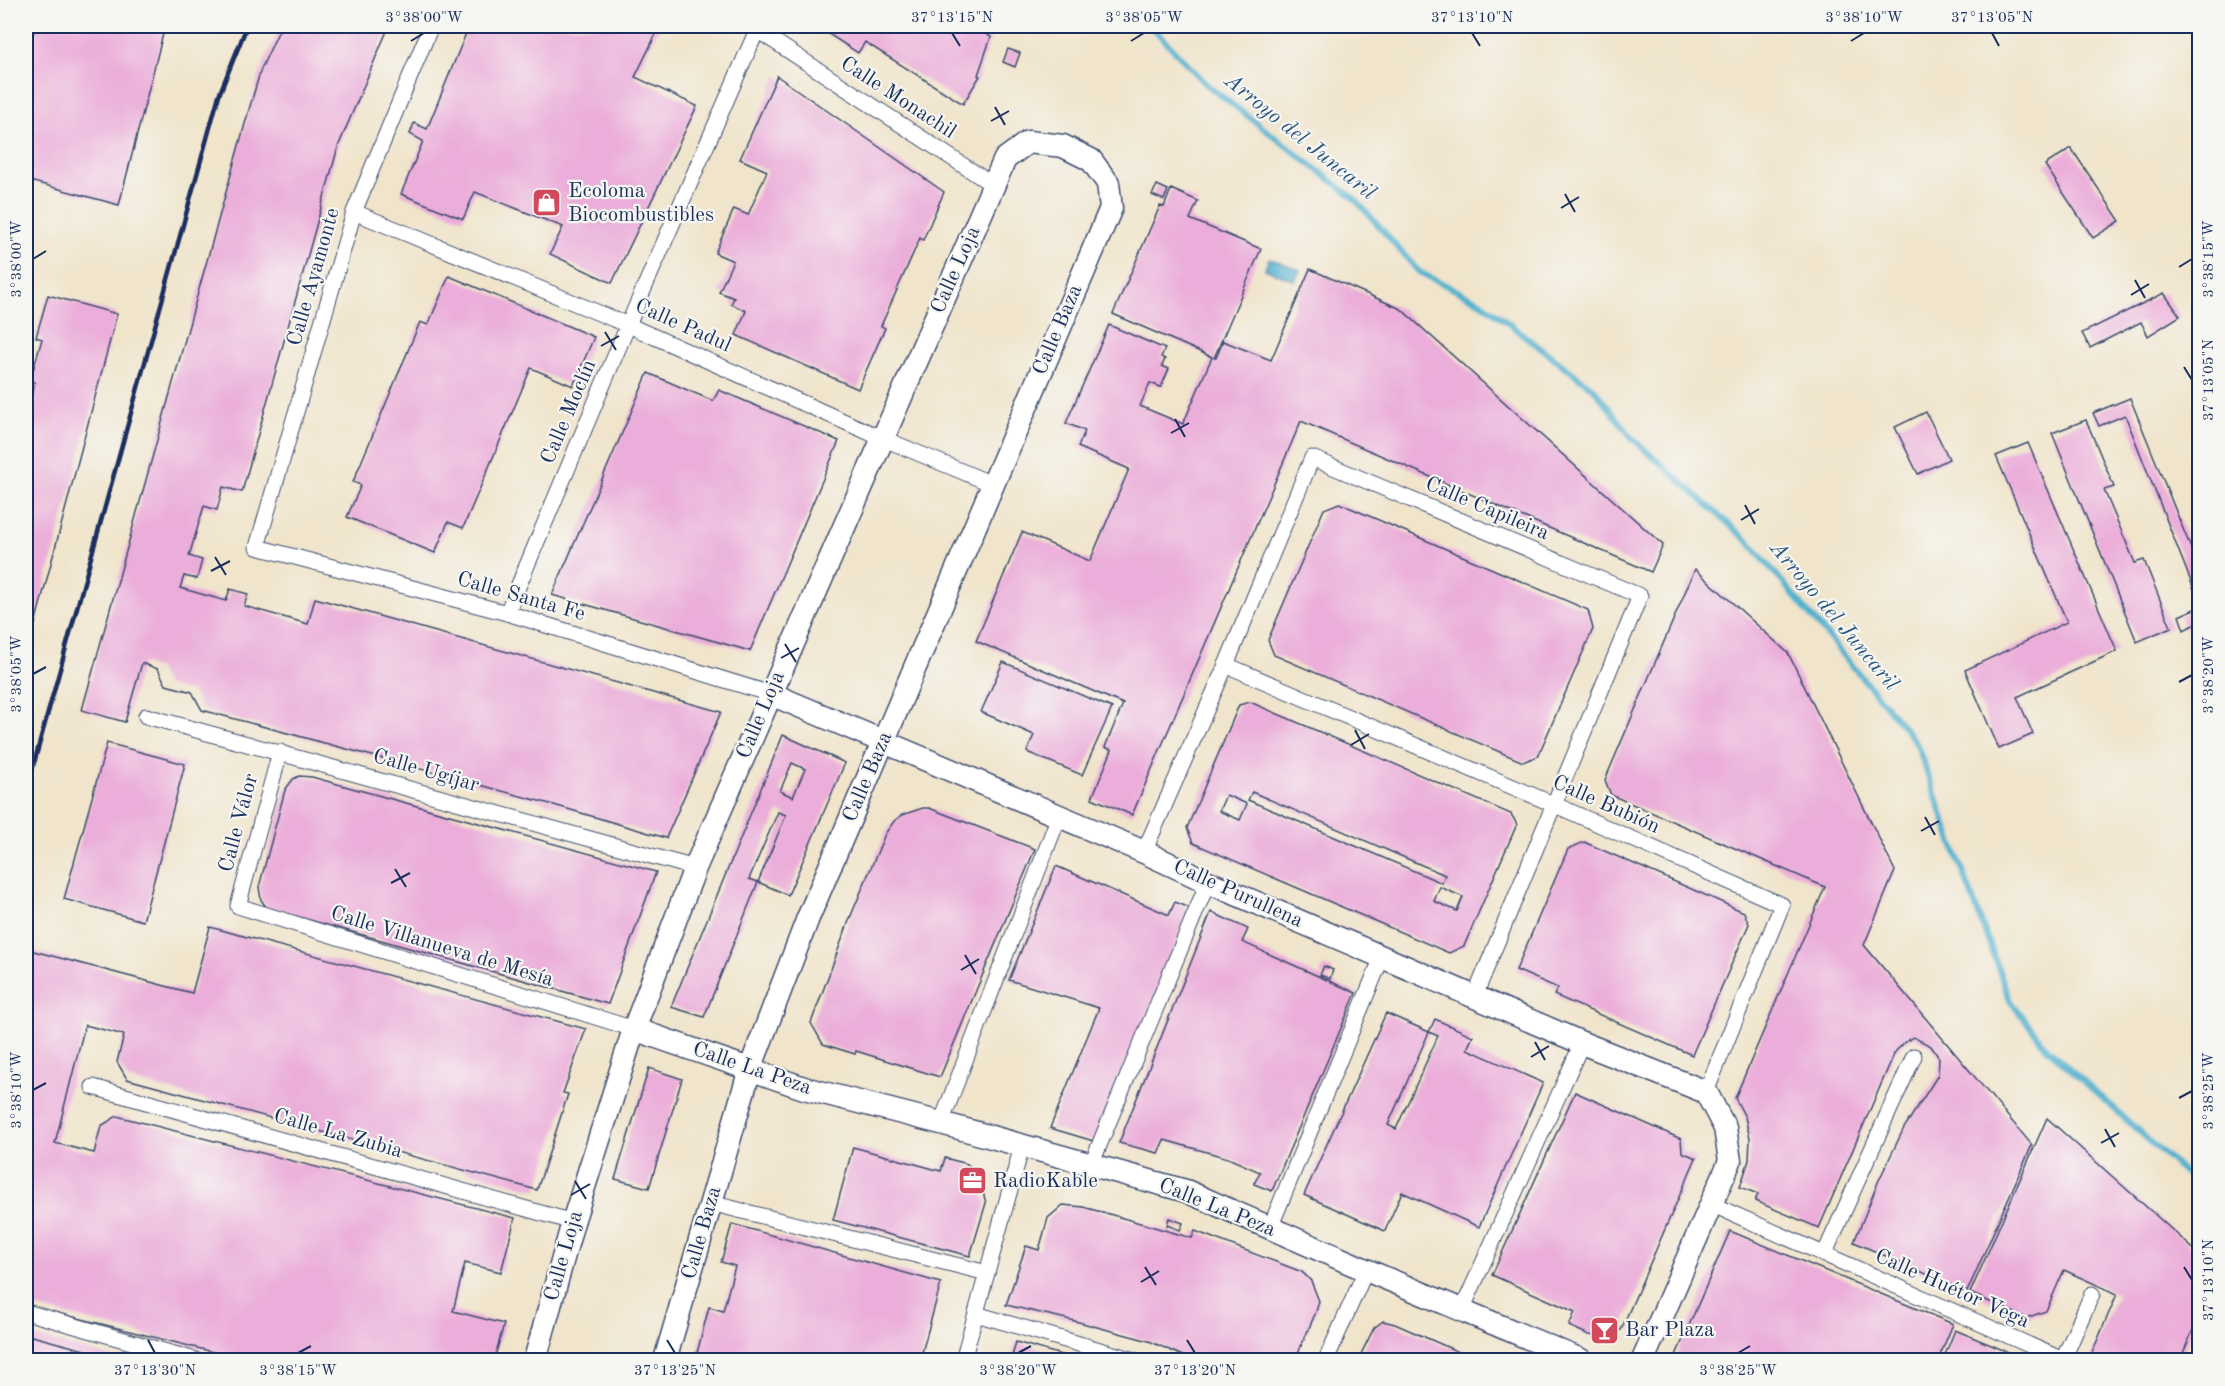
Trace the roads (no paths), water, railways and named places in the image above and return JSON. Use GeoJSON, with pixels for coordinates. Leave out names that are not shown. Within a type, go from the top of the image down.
{"type":"FeatureCollection","features":[{"type":"Feature","properties":{"kind":"street","name":"Calle Ayamonte"},"geometry":{"type":"LineString","coordinates":[[258,547],[354,212],[431,26]]}},
{"type":"Feature","properties":{"kind":"street","name":"Calle Monachil"},"geometry":{"type":"LineString","coordinates":[[754,28],[993,185]]}},
{"type":"Feature","properties":{"kind":"street","name":"Calle Moclín"},"geometry":{"type":"LineString","coordinates":[[507,613],[754,28]]}},
{"type":"Feature","properties":{"kind":"street","name":"Calle Loja"},"geometry":{"type":"LineString","coordinates":[[535,1360],[573,1222],[634,1029],[695,868],[1005,159],[1028,142],[1063,146],[1092,160],[1108,183],[1111,208]]}},
{"type":"Feature","properties":{"kind":"street","name":"Calle Baza"},"geometry":{"type":"LineString","coordinates":[[665,1360],[750,1069],[808,918],[1111,208]]}},
{"type":"Feature","properties":{"kind":"street","name":"Calle Padul"},"geometry":{"type":"LineString","coordinates":[[354,212],[628,325],[882,438],[992,484]]}},
{"type":"Feature","properties":{"kind":"street","name":"Calle Capileira"},"geometry":{"type":"LineString","coordinates":[[1144,852],[1227,665],[1312,458],[1640,596],[1552,804],[1474,998]]}},
{"type":"Feature","properties":{"kind":"street","name":"Calle Santa Fe"},"geometry":{"type":"LineString","coordinates":[[258,547],[507,613],[771,694]]}},
{"type":"Feature","properties":{"kind":"street","name":"Calle Bubión"},"geometry":{"type":"LineString","coordinates":[[1227,665],[1782,905],[1706,1092]]}},
{"type":"Feature","properties":{"kind":"street","name":"Calle Purullena"},"geometry":{"type":"LineString","coordinates":[[771,694],[1144,852],[1474,998],[1706,1092]]}},
{"type":"Feature","properties":{"kind":"street","name":"Calle Ugíjar"},"geometry":{"type":"LineString","coordinates":[[146,716],[695,868]]}},
{"type":"Feature","properties":{"kind":"street","name":"Calle Válor"},"geometry":{"type":"LineString","coordinates":[[238,906],[280,752]]}},
{"type":"Feature","properties":{"kind":"street"},"geometry":{"type":"LineString","coordinates":[[941,1123],[1059,816]]}},
{"type":"Feature","properties":{"kind":"street"},"geometry":{"type":"LineString","coordinates":[[1091,1165],[1208,882]]}},
{"type":"Feature","properties":{"kind":"street","name":"Calle Villanueva de Mesía"},"geometry":{"type":"LineString","coordinates":[[238,906],[634,1029]]}},
{"type":"Feature","properties":{"kind":"street"},"geometry":{"type":"LineString","coordinates":[[1270,1228],[1382,957]]}},
{"type":"Feature","properties":{"kind":"street","name":"Calle La Peza"},"geometry":{"type":"LineString","coordinates":[[634,1029],[804,1088],[941,1123],[1186,1191],[1366,1270],[1581,1360]]}},
{"type":"Feature","properties":{"kind":"street"},"geometry":{"type":"LineString","coordinates":[[1462,1310],[1582,1043]]}},
{"type":"Feature","properties":{"kind":"street"},"geometry":{"type":"LineString","coordinates":[[1824,1255],[1914,1056]]}},
{"type":"Feature","properties":{"kind":"street","name":"Calle La Zubia"},"geometry":{"type":"LineString","coordinates":[[93,1087],[573,1222]]}},
{"type":"Feature","properties":{"kind":"street"},"geometry":{"type":"LineString","coordinates":[[1643,1360],[1730,1161],[1725,1128],[1706,1092]]}},
{"type":"Feature","properties":{"kind":"street"},"geometry":{"type":"LineString","coordinates":[[963,1360],[1022,1146]]}},
{"type":"Feature","properties":{"kind":"street"},"geometry":{"type":"LineString","coordinates":[[711,1203],[987,1273]]}},
{"type":"Feature","properties":{"kind":"street","name":"Calle Huétor Vega"},"geometry":{"type":"LineString","coordinates":[[1711,1204],[2063,1360],[2092,1294]]}},
{"type":"Feature","properties":{"kind":"street"},"geometry":{"type":"LineString","coordinates":[[1326,1360],[1366,1270]]}},
{"type":"Feature","properties":{"kind":"street"},"geometry":{"type":"LineString","coordinates":[[26,1312],[195,1360]]}},
{"type":"Feature","properties":{"kind":"street"},"geometry":{"type":"LineString","coordinates":[[976,1314],[1134,1360]]}},
{"type":"Feature","properties":{"kind":"water"},"geometry":{"type":"Polygon","coordinates":[[[1269,258],[1300,270],[1295,281],[1265,269],[1269,258]]]}},
{"type":"Feature","properties":{"kind":"waterway","name":"Arroyo del Juncaril"},"geometry":{"type":"LineString","coordinates":[[1151,26],[1206,84],[1355,199],[1419,272],[1482,303],[1595,390],[1632,438],[1749,542],[1916,742],[2010,1001],[2046,1047],[2200,1187]]}},
{"type":"Feature","properties":{"kind":"railway"},"geometry":{"type":"LineString","coordinates":[[26,792],[219,95],[247,26]]}},
{"type":"Feature","properties":{"kind":"place","name":"Ecoloma Biocombustibles"},"geometry":{"type":"Point","coordinates":[547,203]}},
{"type":"Feature","properties":{"kind":"place","name":"RadioKable"},"geometry":{"type":"Point","coordinates":[972,1181]}},
{"type":"Feature","properties":{"kind":"place","name":"Bar Plaza"},"geometry":{"type":"Point","coordinates":[1604,1330]}}]}
